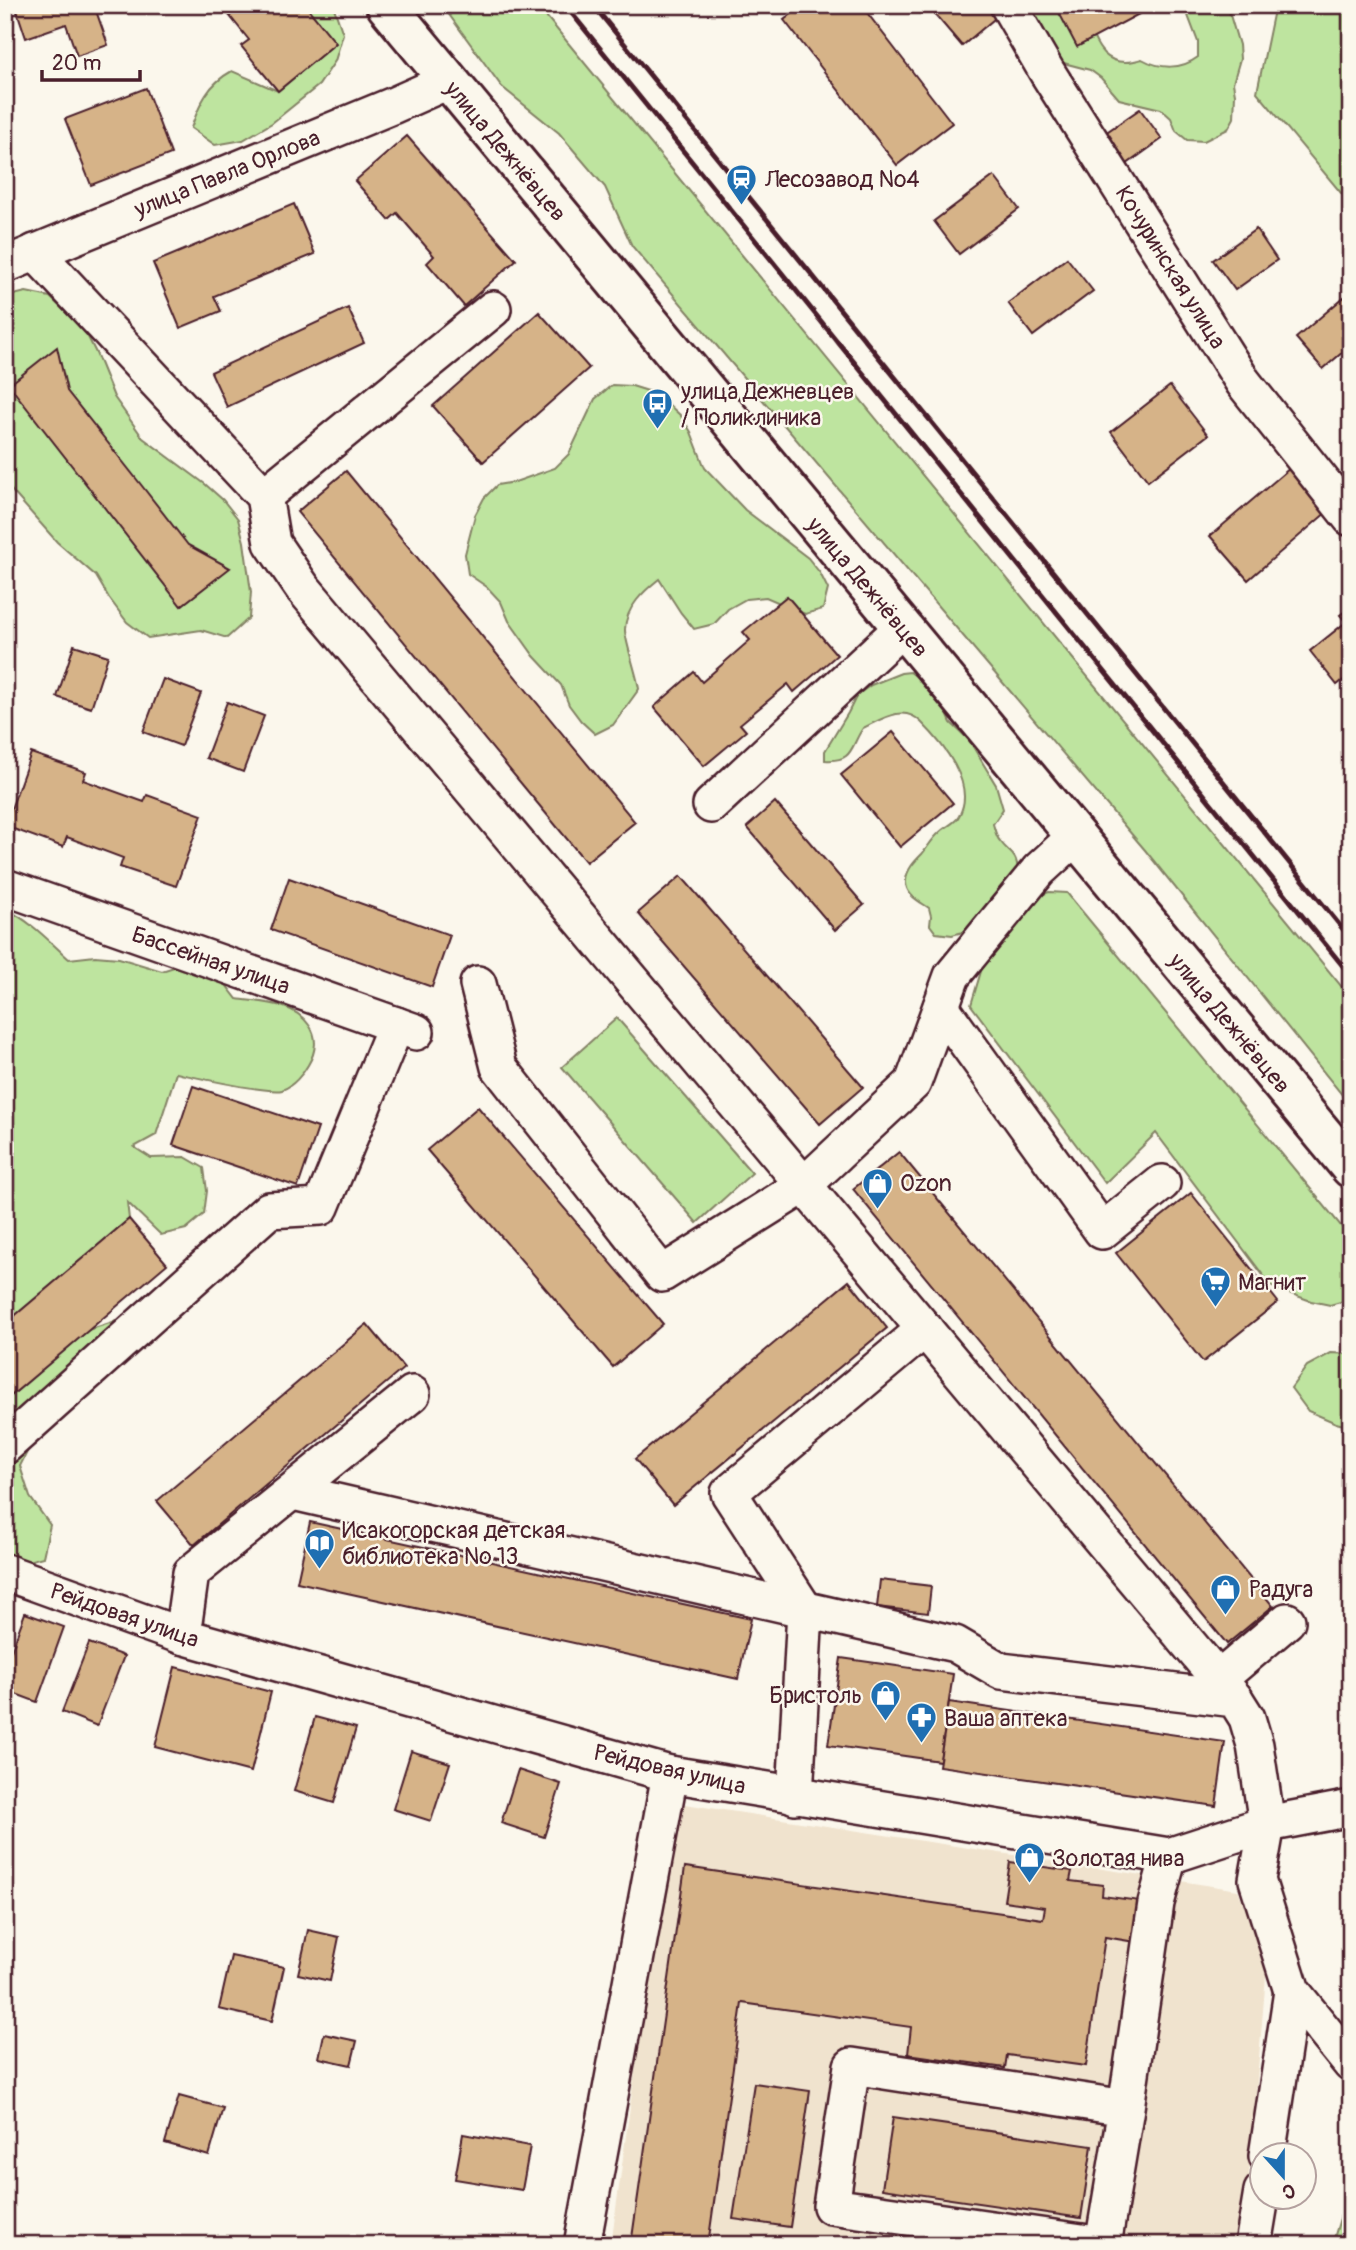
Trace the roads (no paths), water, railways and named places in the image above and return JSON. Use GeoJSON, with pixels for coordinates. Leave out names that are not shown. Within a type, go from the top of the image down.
{"type":"FeatureCollection","features":[{"type":"Feature","properties":{"kind":"main road","name":"улица Дежнёвцев"},"geometry":{"type":"LineString","coordinates":[[386,5],[1351,1168]]}},
{"type":"Feature","properties":{"kind":"street","name":"Кочуринская улица"},"geometry":{"type":"LineString","coordinates":[[1007,5],[1243,382],[1351,517]]}},
{"type":"Feature","properties":{"kind":"street","name":"улица Павла Орлова"},"geometry":{"type":"LineString","coordinates":[[20,258],[448,81]]}},
{"type":"Feature","properties":{"kind":"street"},"geometry":{"type":"LineString","coordinates":[[20,258],[264,496],[272,543],[302,587],[1227,1689],[1247,1718],[1255,1745],[1267,1824],[1257,1880],[1292,1991],[1351,2064]]}},
{"type":"Feature","properties":{"kind":"street"},"geometry":{"type":"LineString","coordinates":[[264,496],[493,309]]}},
{"type":"Feature","properties":{"kind":"street"},"geometry":{"type":"LineString","coordinates":[[711,805],[902,628]]}},
{"type":"Feature","properties":{"kind":"street"},"geometry":{"type":"LineString","coordinates":[[478,984],[499,1067],[662,1274],[804,1185],[913,1083],[952,976],[1039,870],[1076,837]]}},
{"type":"Feature","properties":{"kind":"street","name":"Бассейная улица"},"geometry":{"type":"LineString","coordinates":[[5,887],[406,1029],[321,1207],[269,1210],[5,1446]]}},
{"type":"Feature","properties":{"kind":"street"},"geometry":{"type":"LineString","coordinates":[[941,1007],[1102,1231],[1161,1183]]}},
{"type":"Feature","properties":{"kind":"street"},"geometry":{"type":"LineString","coordinates":[[795,1796],[805,1610],[729,1493],[925,1329]]}},
{"type":"Feature","properties":{"kind":"street"},"geometry":{"type":"LineString","coordinates":[[181,1636],[191,1573],[412,1394]]}},
{"type":"Feature","properties":{"kind":"street"},"geometry":{"type":"LineString","coordinates":[[293,1492],[955,1644],[1001,1671],[1227,1689]]}},
{"type":"Feature","properties":{"kind":"street","name":"Рейдовая улица"},"geometry":{"type":"LineString","coordinates":[[5,1572],[181,1636],[670,1774],[795,1796],[1168,1856],[1267,1824],[1351,1808]]}},
{"type":"Feature","properties":{"kind":"street"},"geometry":{"type":"LineString","coordinates":[[1227,1689],[1287,1621]]}},
{"type":"Feature","properties":{"kind":"street"},"geometry":{"type":"LineString","coordinates":[[583,2245],[670,1774]]}},
{"type":"Feature","properties":{"kind":"street"},"geometry":{"type":"LineString","coordinates":[[1126,2108],[852,2066],[831,2206],[1103,2245],[1126,2108],[1156,1903],[1168,1856]]}},
{"type":"Feature","properties":{"kind":"street"},"geometry":{"type":"LineString","coordinates":[[1269,2142],[1292,1991]]}},
{"type":"Feature","properties":{"kind":"street"},"geometry":{"type":"LineString","coordinates":[[1253,2245],[1258,2212]]}},
{"type":"Feature","properties":{"kind":"railway"},"geometry":{"type":"LineString","coordinates":[[565,5],[1351,976]]}},
{"type":"Feature","properties":{"kind":"railway"},"geometry":{"type":"LineString","coordinates":[[593,5],[1351,939]]}},
{"type":"Feature","properties":{"kind":"place","name":"Лесозавод №4"},"geometry":{"type":"Point","coordinates":[742,206]}},
{"type":"Feature","properties":{"kind":"place","name":"улица Дежневцев / Поликлиника"},"geometry":{"type":"Point","coordinates":[658,431]}},
{"type":"Feature","properties":{"kind":"place","name":"Ozon"},"geometry":{"type":"Point","coordinates":[877,1210]}},
{"type":"Feature","properties":{"kind":"place","name":"Магнит"},"geometry":{"type":"Point","coordinates":[1215,1309]}},
{"type":"Feature","properties":{"kind":"place","name":"Исакогорская детская библиотека № 13"},"geometry":{"type":"Point","coordinates":[319,1570]}},
{"type":"Feature","properties":{"kind":"place","name":"Радуга"},"geometry":{"type":"Point","coordinates":[1226,1616]}},
{"type":"Feature","properties":{"kind":"place","name":"Бристоль"},"geometry":{"type":"Point","coordinates":[885,1722]}},
{"type":"Feature","properties":{"kind":"place","name":"Ваша аптека"},"geometry":{"type":"Point","coordinates":[921,1745]}},
{"type":"Feature","properties":{"kind":"place","name":"Золотая нива"},"geometry":{"type":"Point","coordinates":[1029,1885]}}]}
